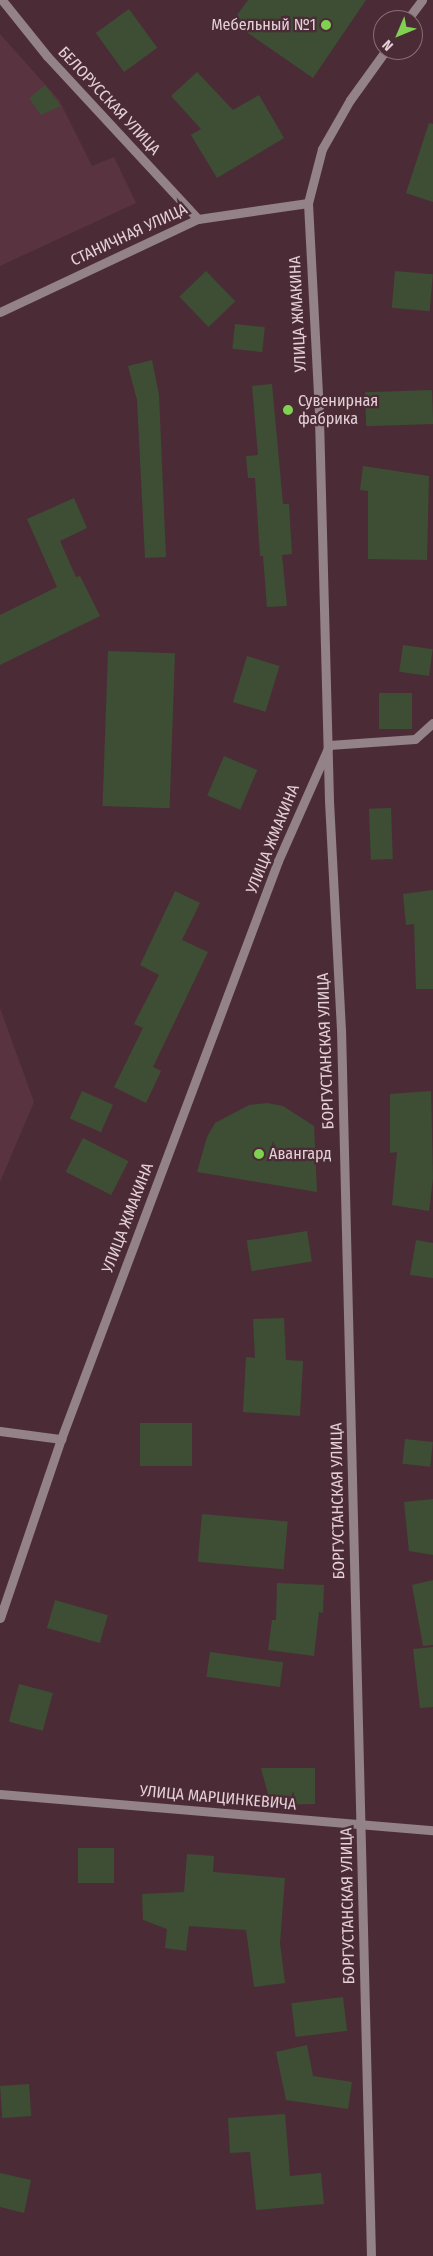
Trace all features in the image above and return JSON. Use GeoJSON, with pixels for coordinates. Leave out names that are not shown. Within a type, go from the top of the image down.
{"type":"FeatureCollection","features":[{"type":"Feature","properties":{"kind":"street","name":"БЕЛОРУССКАЯ УЛИЦА"},"geometry":{"type":"LineString","coordinates":[[2,0],[47,56],[198,219]]}},
{"type":"Feature","properties":{"kind":"street","name":"УЛИЦА ЖМАКИНА"},"geometry":{"type":"LineString","coordinates":[[0,1618],[61,1439],[278,861],[329,745],[319,413],[308,203],[322,149],[350,100],[379,60]]}},
{"type":"Feature","properties":{"kind":"street","name":"СТАНИЧНАЯ УЛИЦА"},"geometry":{"type":"LineString","coordinates":[[0,312],[198,219],[308,203]]}},
{"type":"Feature","properties":{"kind":"street"},"geometry":{"type":"LineString","coordinates":[[329,745],[415,739],[433,723]]}},
{"type":"Feature","properties":{"kind":"street","name":"БОРГУСТАНСКАЯ УЛИЦА"},"geometry":{"type":"LineString","coordinates":[[329,745],[341,1030],[371,2256]]}},
{"type":"Feature","properties":{"kind":"street"},"geometry":{"type":"LineString","coordinates":[[0,1431],[61,1439]]}},
{"type":"Feature","properties":{"kind":"street","name":"УЛИЦА МАРЦИНКЕВИЧА"},"geometry":{"type":"LineString","coordinates":[[0,1794],[433,1830]]}},
{"type":"Feature","properties":{"kind":"shaded area"},"geometry":{"type":"Polygon","coordinates":[[[0,34],[59,100],[92,166],[114,157],[136,203],[0,266],[0,34]]]}},
{"type":"Feature","properties":{"kind":"shaded area"},"geometry":{"type":"Polygon","coordinates":[[[0,1008],[34,1102],[0,1182],[0,1008]]]}},
{"type":"Feature","properties":{"kind":"building"},"geometry":{"type":"Polygon","coordinates":[[[248,0],[366,0],[313,78],[232,22],[248,0]]]}},
{"type":"Feature","properties":{"kind":"building"},"geometry":{"type":"Polygon","coordinates":[[[129,9],[157,48],[124,72],[96,33],[129,9]]]}},
{"type":"Feature","properties":{"kind":"building"},"geometry":{"type":"Polygon","coordinates":[[[197,72],[233,110],[259,95],[284,138],[217,178],[191,135],[201,129],[171,96],[197,72]]]}},
{"type":"Feature","properties":{"kind":"building"},"geometry":{"type":"Polygon","coordinates":[[[45,85],[61,106],[41,115],[29,98],[45,85]]]}},
{"type":"Feature","properties":{"kind":"building"},"geometry":{"type":"Polygon","coordinates":[[[429,123],[433,124],[433,202],[406,193],[429,123]]]}},
{"type":"Feature","properties":{"kind":"building"},"geometry":{"type":"Polygon","coordinates":[[[206,271],[235,301],[209,327],[179,297],[206,271]]]}},
{"type":"Feature","properties":{"kind":"building"},"geometry":{"type":"Polygon","coordinates":[[[395,271],[433,274],[430,311],[392,308],[395,271]]]}},
{"type":"Feature","properties":{"kind":"building"},"geometry":{"type":"Polygon","coordinates":[[[235,324],[265,327],[262,352],[232,349],[235,324]]]}},
{"type":"Feature","properties":{"kind":"building"},"geometry":{"type":"Polygon","coordinates":[[[152,360],[159,395],[166,557],[145,558],[137,400],[128,366],[152,360]]]}},
{"type":"Feature","properties":{"kind":"building"},"geometry":{"type":"Polygon","coordinates":[[[272,384],[283,504],[289,504],[292,554],[282,555],[287,606],[267,607],[263,556],[260,556],[255,478],[248,478],[246,456],[258,455],[252,386],[272,384]]]}},
{"type":"Feature","properties":{"kind":"building"},"geometry":{"type":"Polygon","coordinates":[[[432,390],[433,424],[366,426],[365,392],[432,390]]]}},
{"type":"Feature","properties":{"kind":"building"},"geometry":{"type":"Polygon","coordinates":[[[363,466],[429,476],[427,560],[368,559],[368,491],[360,490],[363,466]]]}},
{"type":"Feature","properties":{"kind":"building"},"geometry":{"type":"Polygon","coordinates":[[[74,498],[87,528],[60,541],[76,577],[80,576],[100,616],[0,665],[0,615],[57,587],[27,519],[74,498]]]}},
{"type":"Feature","properties":{"kind":"building"},"geometry":{"type":"Polygon","coordinates":[[[403,645],[433,649],[429,676],[399,672],[403,645]]]}},
{"type":"Feature","properties":{"kind":"building"},"geometry":{"type":"Polygon","coordinates":[[[108,651],[175,653],[170,808],[103,806],[108,651]]]}},
{"type":"Feature","properties":{"kind":"building"},"geometry":{"type":"Polygon","coordinates":[[[247,656],[280,666],[265,712],[233,702],[247,656]]]}},
{"type":"Feature","properties":{"kind":"building"},"geometry":{"type":"Polygon","coordinates":[[[379,693],[412,693],[412,729],[379,729],[379,693]]]}},
{"type":"Feature","properties":{"kind":"building"},"geometry":{"type":"Polygon","coordinates":[[[224,756],[257,770],[240,810],[207,796],[224,756]]]}},
{"type":"Feature","properties":{"kind":"building"},"geometry":{"type":"Polygon","coordinates":[[[391,808],[393,859],[371,860],[369,809],[391,808]]]}},
{"type":"Feature","properties":{"kind":"building"},"geometry":{"type":"Polygon","coordinates":[[[433,890],[433,989],[416,989],[414,924],[406,925],[403,894],[433,890]]]}},
{"type":"Feature","properties":{"kind":"building"},"geometry":{"type":"Polygon","coordinates":[[[175,891],[200,903],[182,940],[208,952],[153,1067],[161,1071],[146,1103],[114,1087],[143,1028],[134,1024],[159,975],[140,965],[175,891]]]}},
{"type":"Feature","properties":{"kind":"building"},"geometry":{"type":"Polygon","coordinates":[[[82,1091],[113,1105],[101,1132],[70,1118],[82,1091]]]}},
{"type":"Feature","properties":{"kind":"building"},"geometry":{"type":"Polygon","coordinates":[[[431,1091],[433,1178],[429,1211],[392,1205],[397,1152],[390,1153],[390,1094],[431,1091]]]}},
{"type":"Feature","properties":{"kind":"building","name":"Авангард"},"geometry":{"type":"Polygon","coordinates":[[[267,1103],[283,1106],[314,1126],[317,1192],[197,1172],[207,1137],[215,1123],[249,1105],[267,1103]]]}},
{"type":"Feature","properties":{"kind":"building"},"geometry":{"type":"Polygon","coordinates":[[[83,1138],[128,1161],[111,1195],[66,1172],[83,1138]]]}},
{"type":"Feature","properties":{"kind":"building"},"geometry":{"type":"Polygon","coordinates":[[[307,1231],[312,1262],[252,1271],[247,1241],[307,1231]]]}},
{"type":"Feature","properties":{"kind":"building"},"geometry":{"type":"Polygon","coordinates":[[[416,1240],[433,1243],[433,1278],[410,1275],[416,1240]]]}},
{"type":"Feature","properties":{"kind":"building"},"geometry":{"type":"Polygon","coordinates":[[[284,1318],[286,1360],[303,1361],[300,1416],[243,1412],[246,1357],[255,1358],[253,1319],[284,1318]]]}},
{"type":"Feature","properties":{"kind":"building"},"geometry":{"type":"Polygon","coordinates":[[[140,1423],[192,1423],[192,1466],[140,1466],[140,1423]]]}},
{"type":"Feature","properties":{"kind":"building"},"geometry":{"type":"Polygon","coordinates":[[[405,1439],[433,1442],[430,1467],[402,1464],[405,1439]]]}},
{"type":"Feature","properties":{"kind":"building"},"geometry":{"type":"Polygon","coordinates":[[[433,1499],[433,1555],[409,1551],[404,1502],[433,1499]]]}},
{"type":"Feature","properties":{"kind":"building"},"geometry":{"type":"Polygon","coordinates":[[[202,1514],[288,1521],[283,1569],[198,1562],[202,1514]]]}},
{"type":"Feature","properties":{"kind":"building"},"geometry":{"type":"Polygon","coordinates":[[[433,1580],[433,1645],[423,1646],[412,1585],[433,1580]]]}},
{"type":"Feature","properties":{"kind":"building"},"geometry":{"type":"Polygon","coordinates":[[[277,1583],[324,1585],[323,1613],[319,1612],[314,1656],[268,1650],[272,1620],[276,1620],[277,1583]]]}},
{"type":"Feature","properties":{"kind":"building"},"geometry":{"type":"Polygon","coordinates":[[[55,1600],[108,1615],[100,1643],[47,1628],[55,1600]]]}},
{"type":"Feature","properties":{"kind":"building"},"geometry":{"type":"Polygon","coordinates":[[[433,1647],[433,1707],[420,1708],[413,1649],[433,1647]]]}},
{"type":"Feature","properties":{"kind":"building"},"geometry":{"type":"Polygon","coordinates":[[[210,1652],[283,1662],[280,1687],[207,1677],[210,1652]]]}},
{"type":"Feature","properties":{"kind":"building"},"geometry":{"type":"Polygon","coordinates":[[[19,1684],[53,1693],[43,1731],[9,1722],[19,1684]]]}},
{"type":"Feature","properties":{"kind":"building"},"geometry":{"type":"Polygon","coordinates":[[[261,1768],[315,1768],[315,1804],[271,1805],[261,1768]]]}},
{"type":"Feature","properties":{"kind":"building"},"geometry":{"type":"Polygon","coordinates":[[[78,1848],[114,1848],[114,1883],[78,1883],[78,1848]]]}},
{"type":"Feature","properties":{"kind":"building"},"geometry":{"type":"Polygon","coordinates":[[[187,1854],[214,1856],[213,1872],[285,1878],[280,1943],[285,1983],[254,1987],[246,1930],[189,1926],[186,1951],[165,1948],[167,1929],[143,1920],[142,1894],[184,1892],[187,1854]]]}},
{"type":"Feature","properties":{"kind":"building"},"geometry":{"type":"Polygon","coordinates":[[[343,1997],[347,2031],[296,2037],[291,2003],[343,1997]]]}},
{"type":"Feature","properties":{"kind":"building"},"geometry":{"type":"Polygon","coordinates":[[[307,2045],[313,2076],[352,2082],[348,2109],[286,2100],[276,2052],[307,2045]]]}},
{"type":"Feature","properties":{"kind":"building"},"geometry":{"type":"Polygon","coordinates":[[[29,2084],[31,2116],[2,2118],[0,2086],[29,2084]]]}},
{"type":"Feature","properties":{"kind":"building"},"geometry":{"type":"Polygon","coordinates":[[[285,2114],[290,2176],[321,2173],[324,2204],[256,2210],[250,2152],[230,2153],[228,2118],[285,2114]]]}},
{"type":"Feature","properties":{"kind":"building"},"geometry":{"type":"Polygon","coordinates":[[[0,2173],[31,2180],[24,2213],[0,2207],[0,2173]]]}},
{"type":"Feature","properties":{"kind":"place","name":"Мебельный №1"},"geometry":{"type":"Point","coordinates":[326,25]}},
{"type":"Feature","properties":{"kind":"place","name":"Сувенирная фабрика"},"geometry":{"type":"Point","coordinates":[288,410]}},
{"type":"Feature","properties":{"kind":"place","name":"Авангард"},"geometry":{"type":"Point","coordinates":[259,1154]}}]}
